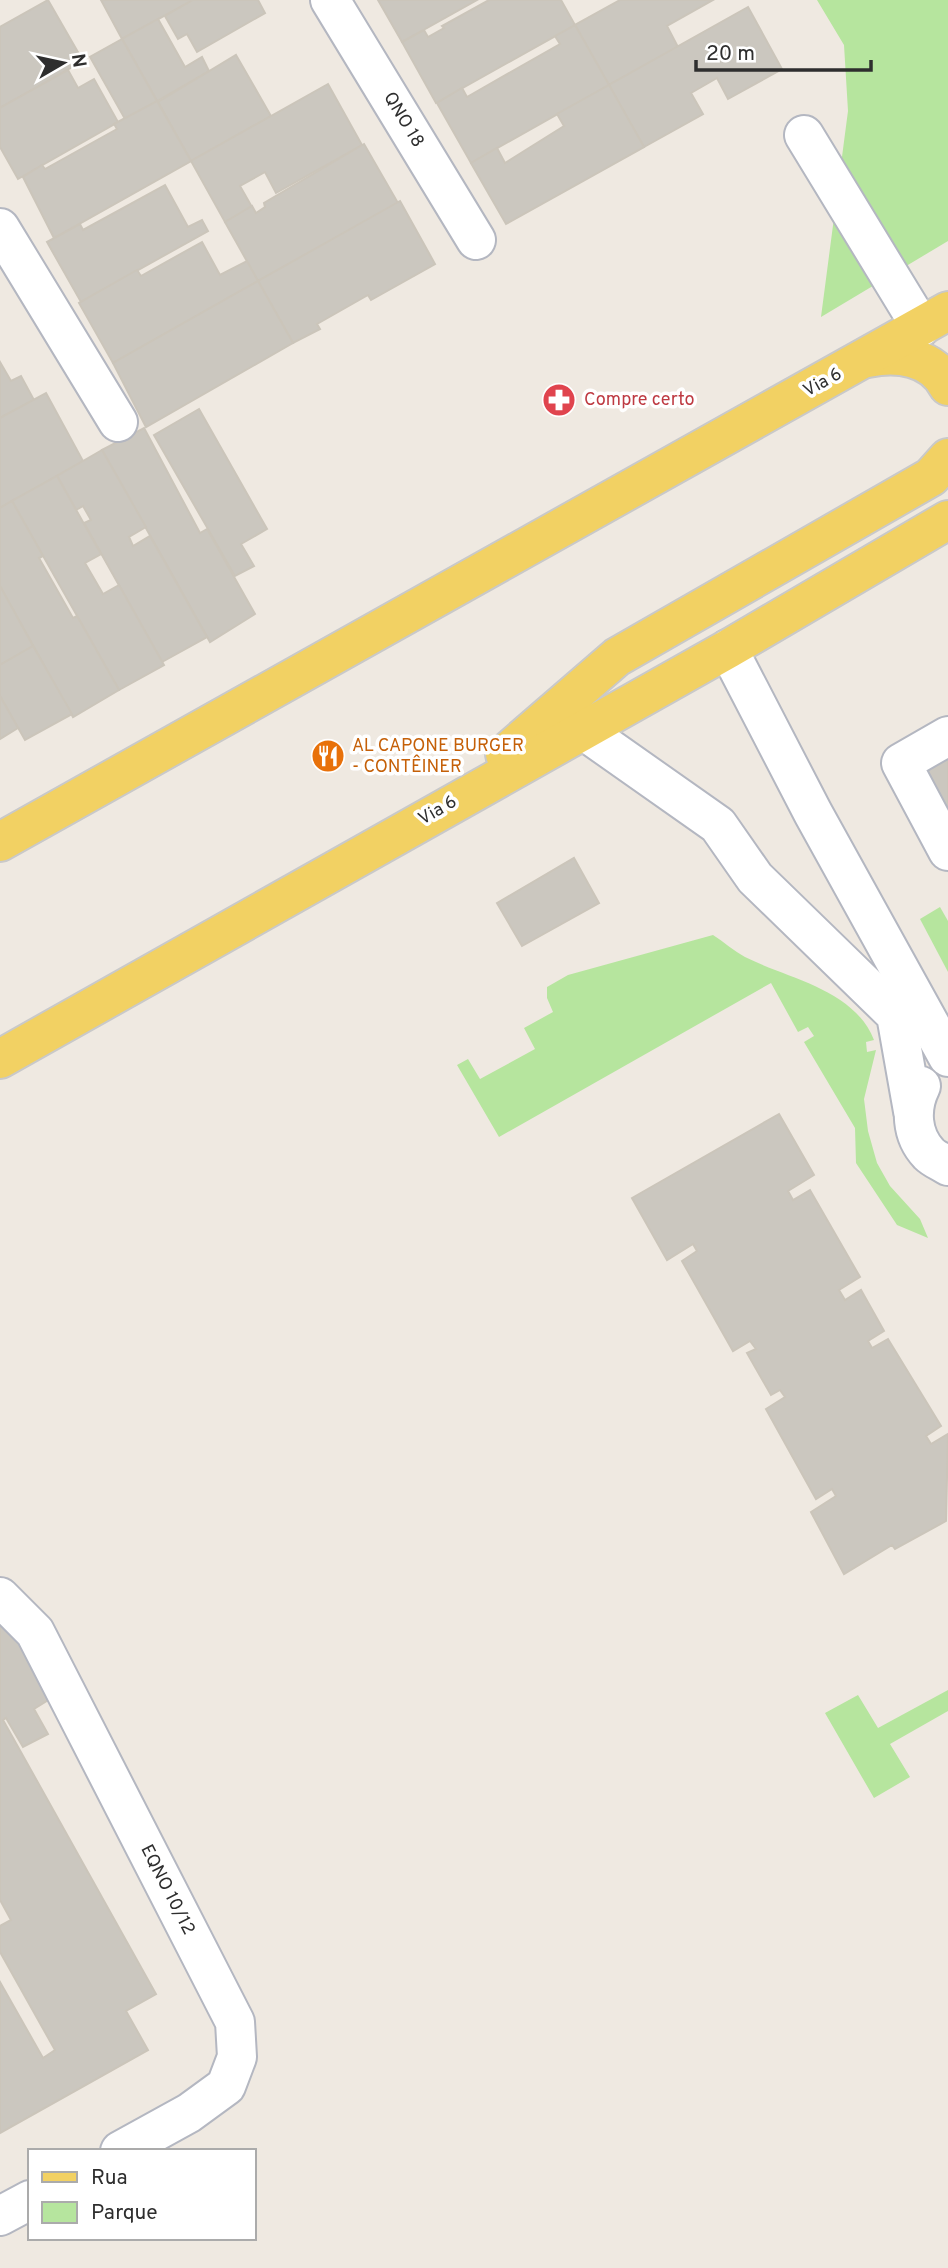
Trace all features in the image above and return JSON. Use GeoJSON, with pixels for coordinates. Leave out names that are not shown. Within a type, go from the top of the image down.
{"type":"FeatureCollection","features":[{"type":"Feature","properties":{"kind":"main road","name":"Via 6"},"geometry":{"type":"LineString","coordinates":[[0,842],[934,319]]}},
{"type":"Feature","properties":{"kind":"main road"},"geometry":{"type":"LineString","coordinates":[[868,358],[889,353],[911,356],[930,366],[948,386]]}},
{"type":"Feature","properties":{"kind":"main road"},"geometry":{"type":"LineString","coordinates":[[443,809],[617,657],[931,478],[948,458]]}},
{"type":"Feature","properties":{"kind":"main road","name":"Via 6"},"geometry":{"type":"LineString","coordinates":[[0,1059],[728,649],[948,520]]}},
{"type":"Feature","properties":{"kind":"street","name":"QNO 18"},"geometry":{"type":"LineString","coordinates":[[330,0],[476,240]]}},
{"type":"Feature","properties":{"kind":"street"},"geometry":{"type":"LineString","coordinates":[[804,135],[934,319]]}},
{"type":"Feature","properties":{"kind":"street"},"geometry":{"type":"LineString","coordinates":[[0,229],[118,422]]}},
{"type":"Feature","properties":{"kind":"street"},"geometry":{"type":"LineString","coordinates":[[728,649],[813,813],[948,1057]]}},
{"type":"Feature","properties":{"kind":"street"},"geometry":{"type":"LineString","coordinates":[[583,730],[718,825],[755,878],[897,1015],[916,1135],[942,1169]]}},
{"type":"Feature","properties":{"kind":"street"},"geometry":{"type":"LineString","coordinates":[[948,736],[901,763],[948,850]]}},
{"type":"Feature","properties":{"kind":"street"},"geometry":{"type":"LineString","coordinates":[[913,1111],[920,1088],[936,1070],[948,1063]]}},
{"type":"Feature","properties":{"kind":"street","name":"EQNO 10/12"},"geometry":{"type":"LineString","coordinates":[[0,1597],[35,1632],[235,2022],[237,2057],[226,2086],[190,2113],[124,2149]]}},
{"type":"Feature","properties":{"kind":"street"},"geometry":{"type":"LineString","coordinates":[[0,2216],[28,2201]]}},
{"type":"Feature","properties":{"kind":"green space"},"geometry":{"type":"Polygon","coordinates":[[[817,0],[948,0],[948,241],[821,317],[848,111],[844,45],[817,0]]]}},
{"type":"Feature","properties":{"kind":"green space"},"geometry":{"type":"Polygon","coordinates":[[[940,907],[948,921],[948,972],[920,919],[940,907]]]}},
{"type":"Feature","properties":{"kind":"green space"},"geometry":{"type":"Polygon","coordinates":[[[713,935],[745,957],[836,997],[865,1023],[874,1040],[866,1042],[867,1052],[876,1050],[864,1099],[868,1131],[877,1163],[890,1186],[920,1219],[928,1238],[897,1225],[856,1163],[855,1128],[804,1042],[814,1036],[808,1027],[798,1032],[771,983],[499,1137],[457,1065],[468,1059],[480,1079],[535,1049],[524,1028],[553,1012],[547,998],[547,987],[568,975],[713,935]]]}},
{"type":"Feature","properties":{"kind":"green space"},"geometry":{"type":"Polygon","coordinates":[[[948,1690],[948,1711],[890,1744],[910,1777],[874,1798],[825,1713],[858,1695],[878,1728],[948,1690]]]}},
{"type":"Feature","properties":{"kind":"building"},"geometry":{"type":"Polygon","coordinates":[[[48,0],[83,61],[0,108],[0,27],[48,0]]]}},
{"type":"Feature","properties":{"kind":"building"},"geometry":{"type":"Polygon","coordinates":[[[101,0],[193,0],[122,39],[101,0]]]}},
{"type":"Feature","properties":{"kind":"building"},"geometry":{"type":"Polygon","coordinates":[[[193,0],[258,0],[265,13],[197,52],[187,34],[178,39],[165,16],[193,0]]]}},
{"type":"Feature","properties":{"kind":"building"},"geometry":{"type":"Polygon","coordinates":[[[378,0],[477,0],[402,42],[378,0]]]}},
{"type":"Feature","properties":{"kind":"building"},"geometry":{"type":"Polygon","coordinates":[[[489,0],[561,0],[575,25],[436,103],[402,42],[424,30],[428,37],[444,28],[442,26],[489,0]]]}},
{"type":"Feature","properties":{"kind":"building"},"geometry":{"type":"Polygon","coordinates":[[[620,0],[713,0],[667,26],[678,47],[609,85],[575,25],[620,0]]]}},
{"type":"Feature","properties":{"kind":"building"},"geometry":{"type":"Polygon","coordinates":[[[748,7],[782,69],[728,99],[717,78],[691,93],[703,114],[644,147],[609,85],[748,7]]]}},
{"type":"Feature","properties":{"kind":"building"},"geometry":{"type":"Polygon","coordinates":[[[158,19],[185,67],[202,57],[209,71],[157,101],[122,39],[158,19]]]}},
{"type":"Feature","properties":{"kind":"building"},"geometry":{"type":"Polygon","coordinates":[[[575,25],[609,85],[471,163],[437,103],[462,88],[467,97],[560,44],[555,36],[575,25]]]}},
{"type":"Feature","properties":{"kind":"building"},"geometry":{"type":"Polygon","coordinates":[[[122,39],[157,101],[125,119],[90,57],[122,39]]]}},
{"type":"Feature","properties":{"kind":"building"},"geometry":{"type":"Polygon","coordinates":[[[236,55],[271,116],[191,161],[158,102],[236,55]]]}},
{"type":"Feature","properties":{"kind":"building"},"geometry":{"type":"Polygon","coordinates":[[[68,70],[78,88],[94,79],[118,122],[18,179],[0,147],[0,108],[68,70]]]}},
{"type":"Feature","properties":{"kind":"building"},"geometry":{"type":"Polygon","coordinates":[[[328,84],[362,145],[276,193],[265,172],[240,186],[252,207],[225,222],[191,161],[328,84]]]}},
{"type":"Feature","properties":{"kind":"building"},"geometry":{"type":"Polygon","coordinates":[[[609,85],[644,147],[506,224],[471,163],[497,148],[505,163],[564,126],[557,114],[609,85]]]}},
{"type":"Feature","properties":{"kind":"building"},"geometry":{"type":"Polygon","coordinates":[[[157,101],[191,161],[54,238],[23,177],[42,165],[45,169],[117,129],[114,124],[157,101]]]}},
{"type":"Feature","properties":{"kind":"building"},"geometry":{"type":"Polygon","coordinates":[[[364,144],[398,203],[258,281],[225,222],[252,206],[256,213],[265,207],[264,203],[364,144]]]}},
{"type":"Feature","properties":{"kind":"building"},"geometry":{"type":"Polygon","coordinates":[[[165,185],[188,227],[202,220],[208,231],[81,302],[47,242],[80,224],[83,230],[165,185]]]}},
{"type":"Feature","properties":{"kind":"building"},"geometry":{"type":"Polygon","coordinates":[[[400,201],[435,264],[371,300],[368,295],[317,324],[320,329],[293,343],[258,281],[400,201]]]}},
{"type":"Feature","properties":{"kind":"building"},"geometry":{"type":"Polygon","coordinates":[[[202,242],[220,275],[247,261],[258,281],[113,363],[79,303],[137,270],[141,276],[202,242]]]}},
{"type":"Feature","properties":{"kind":"building"},"geometry":{"type":"Polygon","coordinates":[[[258,281],[293,343],[146,427],[113,363],[258,281]]]}},
{"type":"Feature","properties":{"kind":"building"},"geometry":{"type":"Polygon","coordinates":[[[0,362],[11,381],[21,376],[34,400],[0,418],[0,362]]]}},
{"type":"Feature","properties":{"kind":"building"},"geometry":{"type":"Polygon","coordinates":[[[46,393],[83,461],[0,508],[0,418],[46,393]]]}},
{"type":"Feature","properties":{"kind":"building"},"geometry":{"type":"Polygon","coordinates":[[[199,409],[267,529],[241,544],[254,566],[235,576],[154,435],[199,409]]]}},
{"type":"Feature","properties":{"kind":"building"},"geometry":{"type":"Polygon","coordinates":[[[144,428],[200,533],[207,529],[255,614],[210,642],[102,450],[144,428]]]}},
{"type":"Feature","properties":{"kind":"building"},"geometry":{"type":"Polygon","coordinates":[[[102,450],[146,527],[129,537],[133,546],[150,536],[207,637],[162,662],[84,523],[91,520],[83,506],[76,510],[57,476],[102,450]]]}},
{"type":"Feature","properties":{"kind":"building"},"geometry":{"type":"Polygon","coordinates":[[[57,476],[101,554],[85,563],[103,594],[119,585],[164,665],[119,690],[12,501],[57,476]]]}},
{"type":"Feature","properties":{"kind":"building"},"geometry":{"type":"Polygon","coordinates":[[[12,501],[43,556],[39,558],[73,618],[77,616],[119,690],[73,717],[0,586],[0,508],[12,501]]]}},
{"type":"Feature","properties":{"kind":"building"},"geometry":{"type":"Polygon","coordinates":[[[0,586],[33,646],[0,665],[0,586]]]}},
{"type":"Feature","properties":{"kind":"building"},"geometry":{"type":"Polygon","coordinates":[[[33,646],[72,714],[25,740],[0,696],[0,665],[33,646]]]}},
{"type":"Feature","properties":{"kind":"building"},"geometry":{"type":"Polygon","coordinates":[[[0,696],[18,728],[0,739],[0,696]]]}},
{"type":"Feature","properties":{"kind":"building"},"geometry":{"type":"Polygon","coordinates":[[[948,749],[948,820],[921,763],[948,749]]]}},
{"type":"Feature","properties":{"kind":"building"},"geometry":{"type":"Polygon","coordinates":[[[574,858],[599,903],[522,946],[497,903],[574,858]]]}},
{"type":"Feature","properties":{"kind":"building"},"geometry":{"type":"Polygon","coordinates":[[[779,1114],[814,1175],[788,1191],[793,1200],[810,1190],[860,1277],[839,1290],[845,1300],[861,1290],[884,1331],[868,1341],[872,1348],[888,1339],[941,1426],[926,1436],[931,1444],[948,1434],[946,1521],[895,1549],[892,1545],[844,1574],[811,1512],[836,1496],[832,1489],[816,1499],[766,1409],[785,1397],[780,1390],[771,1395],[747,1353],[756,1349],[750,1341],[733,1351],[682,1261],[697,1251],[693,1244],[667,1260],[632,1198],[779,1114]]]}},
{"type":"Feature","properties":{"kind":"building"},"geometry":{"type":"Polygon","coordinates":[[[15,1617],[58,1694],[34,1709],[48,1734],[23,1747],[6,1718],[3,1720],[156,1994],[126,2011],[148,2050],[0,2133],[0,1982],[43,2058],[55,2050],[0,1952],[0,1926],[11,1920],[0,1900],[0,1625],[15,1617]]]}},
{"type":"Feature","properties":{"kind":"place","name":"Compre certo"},"geometry":{"type":"Point","coordinates":[559,400]}},
{"type":"Feature","properties":{"kind":"place","name":"AL CAPONE BURGER - CONTÊINER"},"geometry":{"type":"Point","coordinates":[328,756]}}]}
